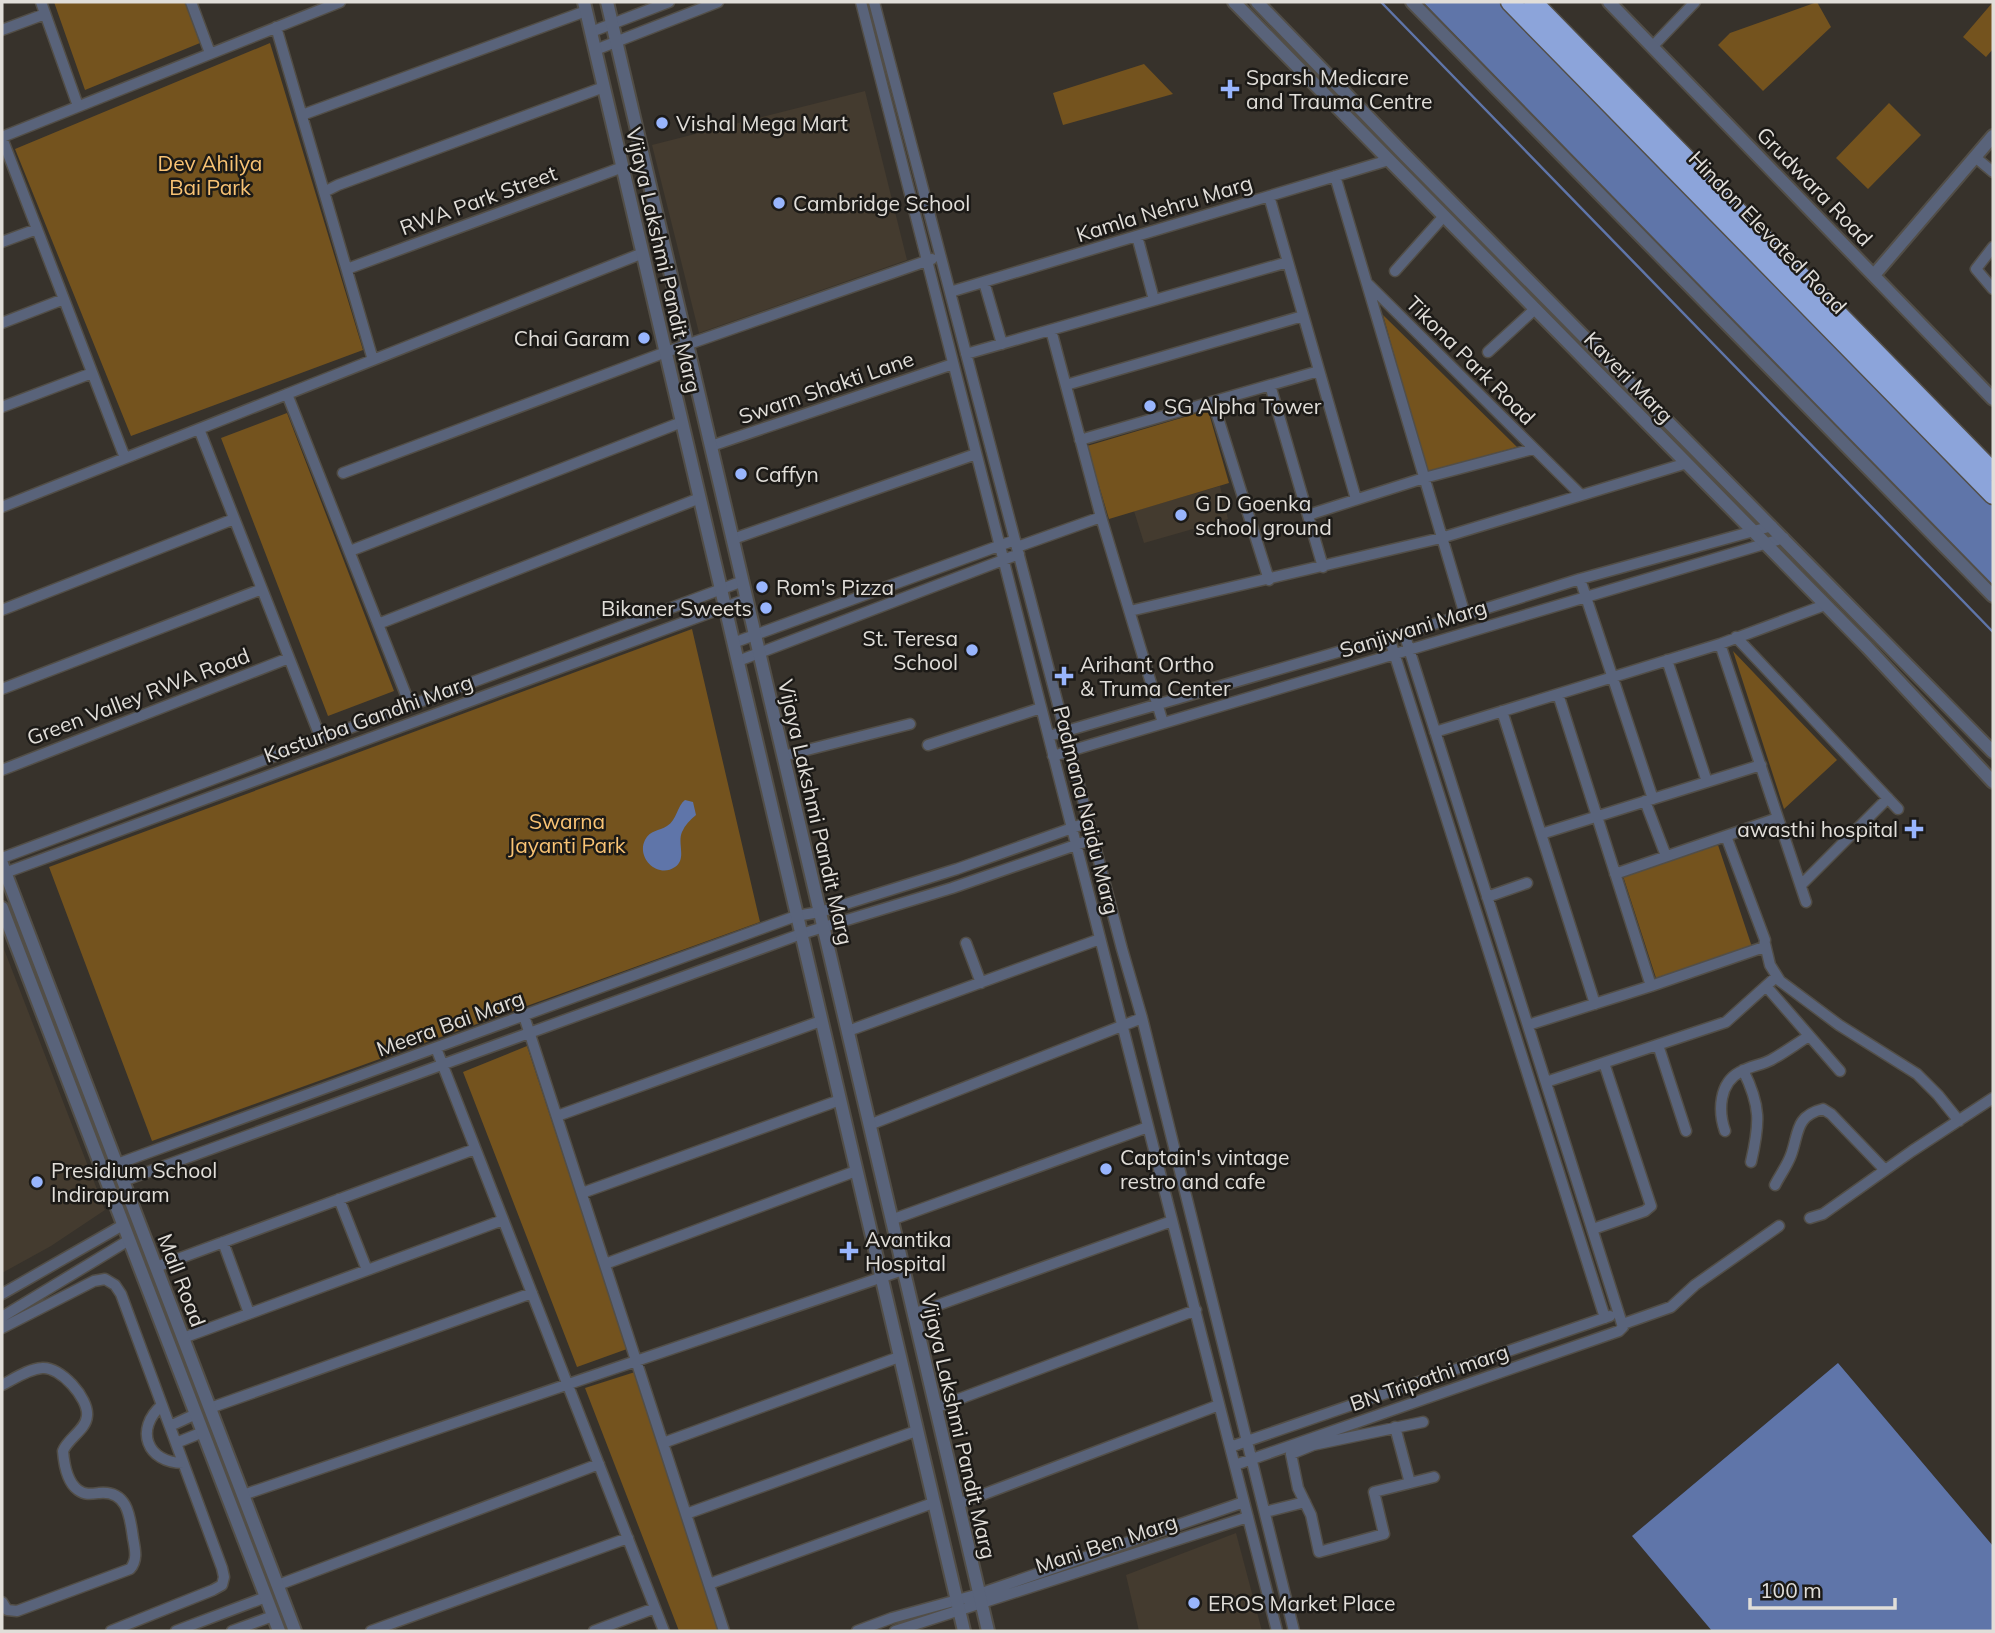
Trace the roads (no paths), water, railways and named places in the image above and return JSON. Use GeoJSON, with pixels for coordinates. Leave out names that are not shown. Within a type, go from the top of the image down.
{"type":"FeatureCollection","features":[{"type":"Feature","properties":{"kind":"highway","name":"Hindon Elevated Road"},"geometry":{"type":"LineString","coordinates":[[1510,2],[1993,495]]}},
{"type":"Feature","properties":{"kind":"highway","name":"Hindon Elevated Road"},"geometry":{"type":"LineString","coordinates":[[1533,2],[1993,472]]}},
{"type":"Feature","properties":{"kind":"street"},"geometry":{"type":"LineString","coordinates":[[41,2],[78,106]]}},
{"type":"Feature","properties":{"kind":"street"},"geometry":{"type":"LineString","coordinates":[[191,2],[211,53]]}},
{"type":"Feature","properties":{"kind":"street"},"geometry":{"type":"LineString","coordinates":[[125,458],[2,137],[340,2]]}},
{"type":"Feature","properties":{"kind":"street","name":"Vijaya Lakshmi Pandit Marg"},"geometry":{"type":"LineString","coordinates":[[607,2],[988,1631]]}},
{"type":"Feature","properties":{"kind":"street"},"geometry":{"type":"LineString","coordinates":[[591,32],[669,2]]}},
{"type":"Feature","properties":{"kind":"street"},"geometry":{"type":"LineString","coordinates":[[596,50],[718,2]]}},
{"type":"Feature","properties":{"kind":"street","name":"Padmana Naidu Marg"},"geometry":{"type":"LineString","coordinates":[[861,2],[1235,1465]]}},
{"type":"Feature","properties":{"kind":"street","name":"Padmana Naidu Marg"},"geometry":{"type":"LineString","coordinates":[[874,2],[1088,822],[1142,1018],[1252,1459]]}},
{"type":"Feature","properties":{"kind":"street","name":"Kaveri Marg"},"geometry":{"type":"LineString","coordinates":[[1234,2],[1765,543],[1993,782]]}},
{"type":"Feature","properties":{"kind":"street","name":"Kaveri Marg"},"geometry":{"type":"LineString","coordinates":[[1257,2],[1993,752]]}},
{"type":"Feature","properties":{"kind":"street"},"geometry":{"type":"LineString","coordinates":[[1412,2],[1993,596]]}},
{"type":"Feature","properties":{"kind":"street","name":"Grudwara Road"},"geometry":{"type":"LineString","coordinates":[[1609,2],[1993,399]]}},
{"type":"Feature","properties":{"kind":"street"},"geometry":{"type":"LineString","coordinates":[[1653,46],[1695,2]]}},
{"type":"Feature","properties":{"kind":"street"},"geometry":{"type":"LineString","coordinates":[[302,115],[585,6]]}},
{"type":"Feature","properties":{"kind":"street","name":"Vijaya Lakshmi Pandit Marg"},"geometry":{"type":"LineString","coordinates":[[585,6],[964,1631]]}},
{"type":"Feature","properties":{"kind":"street"},"geometry":{"type":"LineString","coordinates":[[2,30],[45,14]]}},
{"type":"Feature","properties":{"kind":"street"},"geometry":{"type":"LineString","coordinates":[[276,27],[373,360]]}},
{"type":"Feature","properties":{"kind":"street"},"geometry":{"type":"LineString","coordinates":[[324,192],[604,87]]}},
{"type":"Feature","properties":{"kind":"street"},"geometry":{"type":"LineString","coordinates":[[1874,275],[1993,136]]}},
{"type":"Feature","properties":{"kind":"street"},"geometry":{"type":"LineString","coordinates":[[1975,157],[1993,172]]}},
{"type":"Feature","properties":{"kind":"street","name":"Kamla Nehru Marg"},"geometry":{"type":"LineString","coordinates":[[950,292],[1389,160]]}},
{"type":"Feature","properties":{"kind":"street","name":"RWA Park Street"},"geometry":{"type":"LineString","coordinates":[[347,269],[622,167]]}},
{"type":"Feature","properties":{"kind":"street","name":"Tikona Park Road"},"geometry":{"type":"LineString","coordinates":[[1335,176],[1364,280],[1424,478],[1532,449],[1364,280]]}},
{"type":"Feature","properties":{"kind":"street"},"geometry":{"type":"LineString","coordinates":[[1269,196],[1356,499]]}},
{"type":"Feature","properties":{"kind":"street"},"geometry":{"type":"LineString","coordinates":[[1395,271],[1444,216]]}},
{"type":"Feature","properties":{"kind":"street"},"geometry":{"type":"LineString","coordinates":[[2,242],[37,229]]}},
{"type":"Feature","properties":{"kind":"street"},"geometry":{"type":"LineString","coordinates":[[1137,236],[1154,300]]}},
{"type":"Feature","properties":{"kind":"street"},"geometry":{"type":"LineString","coordinates":[[1993,247],[1976,269],[1993,289]]}},
{"type":"Feature","properties":{"kind":"street"},"geometry":{"type":"LineString","coordinates":[[2,507],[643,253]]}},
{"type":"Feature","properties":{"kind":"street"},"geometry":{"type":"LineString","coordinates":[[343,472],[687,344],[941,256]]}},
{"type":"Feature","properties":{"kind":"street"},"geometry":{"type":"LineString","coordinates":[[966,354],[1288,262]]}},
{"type":"Feature","properties":{"kind":"street"},"geometry":{"type":"LineString","coordinates":[[984,282],[1002,344]]}},
{"type":"Feature","properties":{"kind":"street"},"geometry":{"type":"LineString","coordinates":[[2,323],[64,299]]}},
{"type":"Feature","properties":{"kind":"street"},"geometry":{"type":"LineString","coordinates":[[1488,352],[1535,309]]}},
{"type":"Feature","properties":{"kind":"street"},"geometry":{"type":"LineString","coordinates":[[1066,385],[1303,316]]}},
{"type":"Feature","properties":{"kind":"street"},"geometry":{"type":"LineString","coordinates":[[1051,330],[1101,517],[1163,723]]}},
{"type":"Feature","properties":{"kind":"street","name":"Swarn Shakti Lane"},"geometry":{"type":"LineString","coordinates":[[711,446],[953,364]]}},
{"type":"Feature","properties":{"kind":"street"},"geometry":{"type":"LineString","coordinates":[[1080,440],[1319,371]]}},
{"type":"Feature","properties":{"kind":"street"},"geometry":{"type":"LineString","coordinates":[[2,407],[92,373]]}},
{"type":"Feature","properties":{"kind":"street"},"geometry":{"type":"LineString","coordinates":[[1270,386],[1323,567]]}},
{"type":"Feature","properties":{"kind":"street"},"geometry":{"type":"LineString","coordinates":[[287,394],[410,705]]}},
{"type":"Feature","properties":{"kind":"street"},"geometry":{"type":"LineString","coordinates":[[1213,402],[1269,580]]}},
{"type":"Feature","properties":{"kind":"street"},"geometry":{"type":"LineString","coordinates":[[350,551],[682,422]]}},
{"type":"Feature","properties":{"kind":"street"},"geometry":{"type":"LineString","coordinates":[[199,429],[321,739]]}},
{"type":"Feature","properties":{"kind":"street"},"geometry":{"type":"LineString","coordinates":[[1532,449],[1581,495]]}},
{"type":"Feature","properties":{"kind":"street"},"geometry":{"type":"LineString","coordinates":[[733,539],[976,454]]}},
{"type":"Feature","properties":{"kind":"street"},"geometry":{"type":"LineString","coordinates":[[1130,611],[1441,538],[1686,463]]}},
{"type":"Feature","properties":{"kind":"street"},"geometry":{"type":"LineString","coordinates":[[1308,515],[1424,478],[1465,615]]}},
{"type":"Feature","properties":{"kind":"street"},"geometry":{"type":"LineString","coordinates":[[378,624],[700,498]]}},
{"type":"Feature","properties":{"kind":"street"},"geometry":{"type":"LineString","coordinates":[[738,661],[1003,559],[1017,547],[1101,517]]}},
{"type":"Feature","properties":{"kind":"street"},"geometry":{"type":"LineString","coordinates":[[2,610],[234,519]]}},
{"type":"Feature","properties":{"kind":"street","name":"Sanjiwani Marg"},"geometry":{"type":"LineString","coordinates":[[1049,736],[1580,579],[1772,526]]}},
{"type":"Feature","properties":{"kind":"street","name":"Sanjiwani Marg"},"geometry":{"type":"LineString","coordinates":[[1054,755],[1784,538]]}},
{"type":"Feature","properties":{"kind":"street"},"geometry":{"type":"LineString","coordinates":[[733,643],[999,545],[1017,547]]}},
{"type":"Feature","properties":{"kind":"street"},"geometry":{"type":"LineString","coordinates":[[1580,579],[1613,677],[1666,856]]}},
{"type":"Feature","properties":{"kind":"street","name":"Kasturba Gandhi Marg"},"geometry":{"type":"LineString","coordinates":[[2,858],[743,581]]}},
{"type":"Feature","properties":{"kind":"street"},"geometry":{"type":"LineString","coordinates":[[2,689],[262,590]]}},
{"type":"Feature","properties":{"kind":"street","name":"Kasturba Gandhi Marg"},"geometry":{"type":"LineString","coordinates":[[3,870],[747,598]]}},
{"type":"Feature","properties":{"kind":"street"},"geometry":{"type":"LineString","coordinates":[[1435,732],[1720,644],[1825,605]]}},
{"type":"Feature","properties":{"kind":"street"},"geometry":{"type":"LineString","coordinates":[[1404,633],[1620,1322]]}},
{"type":"Feature","properties":{"kind":"street"},"geometry":{"type":"LineString","coordinates":[[1389,637],[1605,1318]]}},
{"type":"Feature","properties":{"kind":"street"},"geometry":{"type":"LineString","coordinates":[[1736,637],[1898,809]]}},
{"type":"Feature","properties":{"kind":"street"},"geometry":{"type":"LineString","coordinates":[[1720,644],[1806,902]]}},
{"type":"Feature","properties":{"kind":"street","name":"Green Valley RWA Road"},"geometry":{"type":"LineString","coordinates":[[2,770],[289,658]]}},
{"type":"Feature","properties":{"kind":"street"},"geometry":{"type":"LineString","coordinates":[[1667,660],[1707,782]]}},
{"type":"Feature","properties":{"kind":"street"},"geometry":{"type":"LineString","coordinates":[[1558,694],[1651,986]]}},
{"type":"Feature","properties":{"kind":"street"},"geometry":{"type":"LineString","coordinates":[[928,745],[1041,708]]}},
{"type":"Feature","properties":{"kind":"street"},"geometry":{"type":"LineString","coordinates":[[1502,711],[1595,1004]]}},
{"type":"Feature","properties":{"kind":"street"},"geometry":{"type":"LineString","coordinates":[[381,716],[388,731]]}},
{"type":"Feature","properties":{"kind":"street"},"geometry":{"type":"LineString","coordinates":[[783,756],[910,724]]}},
{"type":"Feature","properties":{"kind":"street"},"geometry":{"type":"LineString","coordinates":[[1541,834],[1760,765]]}},
{"type":"Feature","properties":{"kind":"street"},"geometry":{"type":"LineString","coordinates":[[1801,885],[1888,798]]}},
{"type":"Feature","properties":{"kind":"street"},"geometry":{"type":"LineString","coordinates":[[1615,874],[1778,818]]}},
{"type":"Feature","properties":{"kind":"street","name":"Meera Bai Marg"},"geometry":{"type":"LineString","coordinates":[[117,1164],[796,916],[820,912],[957,869],[1088,822]]}},
{"type":"Feature","properties":{"kind":"street"},"geometry":{"type":"LineString","coordinates":[[1726,836],[1776,977],[1839,1025],[1917,1074],[1959,1121]]}},
{"type":"Feature","properties":{"kind":"street","name":"Meera Bai Marg"},"geometry":{"type":"LineString","coordinates":[[123,1181],[801,934],[953,888],[1093,839]]}},
{"type":"Feature","properties":{"kind":"street","name":"Mall Road"},"geometry":{"type":"LineString","coordinates":[[3,870],[296,1631]]}},
{"type":"Feature","properties":{"kind":"street"},"geometry":{"type":"LineString","coordinates":[[1487,897],[1527,883]]}},
{"type":"Feature","properties":{"kind":"street","name":"Mall Road"},"geometry":{"type":"LineString","coordinates":[[3,916],[7,934],[129,1240],[279,1631]]}},
{"type":"Feature","properties":{"kind":"street"},"geometry":{"type":"LineString","coordinates":[[848,1031],[1100,939]]}},
{"type":"Feature","properties":{"kind":"street"},"geometry":{"type":"LineString","coordinates":[[966,943],[981,983]]}},
{"type":"Feature","properties":{"kind":"street"},"geometry":{"type":"LineString","coordinates":[[1528,1025],[1651,986],[1758,949],[1765,944]]}},
{"type":"Feature","properties":{"kind":"street"},"geometry":{"type":"LineString","coordinates":[[1546,1082],[1726,1022],[1776,977]]}},
{"type":"Feature","properties":{"kind":"street"},"geometry":{"type":"LineString","coordinates":[[1766,986],[1840,1070]]}},
{"type":"Feature","properties":{"kind":"street"},"geometry":{"type":"LineString","coordinates":[[524,1016],[724,1631]]}},
{"type":"Feature","properties":{"kind":"street"},"geometry":{"type":"LineString","coordinates":[[869,1125],[1142,1018]]}},
{"type":"Feature","properties":{"kind":"street"},"geometry":{"type":"LineString","coordinates":[[556,1116],[821,1021]]}},
{"type":"Feature","properties":{"kind":"street"},"geometry":{"type":"LineString","coordinates":[[1725,1131],[1721,1121],[1721,1099],[1734,1076],[1769,1061],[1809,1036]]}},
{"type":"Feature","properties":{"kind":"street"},"geometry":{"type":"LineString","coordinates":[[1658,1045],[1686,1131]]}},
{"type":"Feature","properties":{"kind":"street"},"geometry":{"type":"LineString","coordinates":[[436,1048],[664,1631]]}},
{"type":"Feature","properties":{"kind":"street"},"geometry":{"type":"LineString","coordinates":[[1593,1229],[1645,1211],[1651,1206],[1604,1063]]}},
{"type":"Feature","properties":{"kind":"street"},"geometry":{"type":"LineString","coordinates":[[1743,1070],[1758,1112],[1757,1136],[1751,1162]]}},
{"type":"Feature","properties":{"kind":"street"},"geometry":{"type":"LineString","coordinates":[[1810,1218],[1823,1214],[1993,1098]]}},
{"type":"Feature","properties":{"kind":"street"},"geometry":{"type":"LineString","coordinates":[[582,1193],[840,1100]]}},
{"type":"Feature","properties":{"kind":"street"},"geometry":{"type":"LineString","coordinates":[[1775,1185],[1789,1159],[1802,1121],[1823,1109],[1885,1170]]}},
{"type":"Feature","properties":{"kind":"street"},"geometry":{"type":"LineString","coordinates":[[891,1220],[1149,1127]]}},
{"type":"Feature","properties":{"kind":"street"},"geometry":{"type":"LineString","coordinates":[[156,1267],[475,1149]]}},
{"type":"Feature","properties":{"kind":"street"},"geometry":{"type":"LineString","coordinates":[[605,1264],[856,1171]]}},
{"type":"Feature","properties":{"kind":"street"},"geometry":{"type":"LineString","coordinates":[[340,1199],[367,1270]]}},
{"type":"Feature","properties":{"kind":"street"},"geometry":{"type":"LineString","coordinates":[[183,1338],[503,1220]]}},
{"type":"Feature","properties":{"kind":"street"},"geometry":{"type":"LineString","coordinates":[[913,1314],[1172,1221]]}},
{"type":"Feature","properties":{"kind":"street"},"geometry":{"type":"LineString","coordinates":[[2,1294],[123,1225]]}},
{"type":"Feature","properties":{"kind":"street"},"geometry":{"type":"LineString","coordinates":[[1230,1447],[1605,1318],[1620,1322],[1671,1307],[1695,1285],[1779,1226]]}},
{"type":"Feature","properties":{"kind":"street"},"geometry":{"type":"LineString","coordinates":[[2,1317],[129,1240]]}},
{"type":"Feature","properties":{"kind":"street"},"geometry":{"type":"LineString","coordinates":[[223,1242],[250,1313]]}},
{"type":"Feature","properties":{"kind":"street"},"geometry":{"type":"LineString","coordinates":[[243,1495],[903,1270]]}},
{"type":"Feature","properties":{"kind":"street"},"geometry":{"type":"LineString","coordinates":[[2,1328],[94,1281],[105,1279],[115,1285],[121,1294],[222,1567],[222,1585],[110,1631]]}},
{"type":"Feature","properties":{"kind":"street"},"geometry":{"type":"LineString","coordinates":[[210,1408],[532,1293]]}},
{"type":"Feature","properties":{"kind":"street"},"geometry":{"type":"LineString","coordinates":[[935,1408],[1196,1310]]}},
{"type":"Feature","properties":{"kind":"street","name":"BN Tripathi marg"},"geometry":{"type":"LineString","coordinates":[[1252,1459],[1372,1417],[1620,1322]]}},
{"type":"Feature","properties":{"kind":"street"},"geometry":{"type":"LineString","coordinates":[[663,1443],[899,1357]]}},
{"type":"Feature","properties":{"kind":"street"},"geometry":{"type":"LineString","coordinates":[[2,1385],[43,1367],[53,1369],[83,1397],[87,1415],[85,1424],[69,1440],[63,1451],[68,1476],[75,1488],[85,1494],[110,1493],[125,1504],[129,1512],[135,1558],[130,1569],[17,1611],[7,1610],[2,1602]]}},
{"type":"Feature","properties":{"kind":"street"},"geometry":{"type":"LineString","coordinates":[[162,1405],[153,1412],[148,1421],[148,1443],[153,1452],[162,1459],[183,1463]]}},
{"type":"Feature","properties":{"kind":"street"},"geometry":{"type":"LineString","coordinates":[[958,1504],[1219,1405]]}},
{"type":"Feature","properties":{"kind":"street"},"geometry":{"type":"LineString","coordinates":[[170,1426],[196,1415]]}},
{"type":"Feature","properties":{"kind":"street"},"geometry":{"type":"LineString","coordinates":[[1372,1417],[1377,1431]]}},
{"type":"Feature","properties":{"kind":"street"},"geometry":{"type":"LineString","coordinates":[[1423,1422],[1313,1445],[1291,1454],[1298,1488],[1311,1515],[1319,1552],[1384,1535],[1374,1492],[1434,1477]]}},
{"type":"Feature","properties":{"kind":"street"},"geometry":{"type":"LineString","coordinates":[[1395,1427],[1410,1483]]}},
{"type":"Feature","properties":{"kind":"street"},"geometry":{"type":"LineString","coordinates":[[686,1514],[916,1431]]}},
{"type":"Feature","properties":{"kind":"street"},"geometry":{"type":"LineString","coordinates":[[176,1443],[203,1432]]}},
{"type":"Feature","properties":{"kind":"street"},"geometry":{"type":"LineString","coordinates":[[1277,1631],[1235,1465],[1252,1459],[1294,1631]]}},
{"type":"Feature","properties":{"kind":"street"},"geometry":{"type":"LineString","coordinates":[[278,1585],[599,1464]]}},
{"type":"Feature","properties":{"kind":"street"},"geometry":{"type":"LineString","coordinates":[[980,1599],[1244,1502]]}},
{"type":"Feature","properties":{"kind":"street"},"geometry":{"type":"LineString","coordinates":[[1265,1512],[1305,1502]]}},
{"type":"Feature","properties":{"kind":"street"},"geometry":{"type":"LineString","coordinates":[[709,1584],[933,1503]]}},
{"type":"Feature","properties":{"kind":"street","name":"Mani Ben Marg"},"geometry":{"type":"LineString","coordinates":[[857,1631],[892,1618],[980,1599],[1248,1517]]}},
{"type":"Feature","properties":{"kind":"street"},"geometry":{"type":"LineString","coordinates":[[371,1631],[628,1538]]}},
{"type":"Feature","properties":{"kind":"street"},"geometry":{"type":"LineString","coordinates":[[176,1631],[266,1597]]}},
{"type":"Feature","properties":{"kind":"street","name":"Mani Ben Marg"},"geometry":{"type":"LineString","coordinates":[[892,1618],[895,1631],[958,1604]]}},
{"type":"Feature","properties":{"kind":"street"},"geometry":{"type":"LineString","coordinates":[[594,1631],[655,1608]]}},
{"type":"Feature","properties":{"kind":"street"},"geometry":{"type":"LineString","coordinates":[[232,1631],[273,1616]]}},
{"type":"Feature","properties":{"kind":"water"},"geometry":{"type":"Polygon","coordinates":[[[1423,2],[1510,2],[1993,499],[1993,587],[1423,2]]]}},
{"type":"Feature","properties":{"kind":"water"},"geometry":{"type":"Polygon","coordinates":[[[685,800],[693,802],[696,815],[682,832],[679,864],[668,870],[656,868],[646,860],[643,847],[645,840],[652,832],[670,823],[685,800]]]}},
{"type":"Feature","properties":{"kind":"water"},"geometry":{"type":"Polygon","coordinates":[[[1838,1363],[1993,1546],[1993,1631],[1712,1631],[1632,1536],[1838,1363]]]}},
{"type":"Feature","properties":{"kind":"waterway"},"geometry":{"type":"LineString","coordinates":[[1381,2],[1993,632]]}},
{"type":"Feature","properties":{"kind":"place","name":"Sparsh Medicare and Trauma Centre"},"geometry":{"type":"Point","coordinates":[1230,89]}},
{"type":"Feature","properties":{"kind":"place","name":"Vishal Mega Mart"},"geometry":{"type":"Point","coordinates":[662,123]}},
{"type":"Feature","properties":{"kind":"place","name":"Cambridge School"},"geometry":{"type":"Point","coordinates":[779,203]}},
{"type":"Feature","properties":{"kind":"place","name":"Chai Garam"},"geometry":{"type":"Point","coordinates":[644,338]}},
{"type":"Feature","properties":{"kind":"place","name":"SG Alpha Tower"},"geometry":{"type":"Point","coordinates":[1150,406]}},
{"type":"Feature","properties":{"kind":"place","name":"Caffyn"},"geometry":{"type":"Point","coordinates":[741,474]}},
{"type":"Feature","properties":{"kind":"place","name":"G D Goenka school ground"},"geometry":{"type":"Point","coordinates":[1181,515]}},
{"type":"Feature","properties":{"kind":"place","name":"Rom's Pizza"},"geometry":{"type":"Point","coordinates":[762,587]}},
{"type":"Feature","properties":{"kind":"place","name":"Bikaner Sweets"},"geometry":{"type":"Point","coordinates":[766,608]}},
{"type":"Feature","properties":{"kind":"place","name":"St. Teresa School"},"geometry":{"type":"Point","coordinates":[972,650]}},
{"type":"Feature","properties":{"kind":"place","name":"Arihant Ortho & Truma Center"},"geometry":{"type":"Point","coordinates":[1064,676]}},
{"type":"Feature","properties":{"kind":"place","name":"awasthi hospital"},"geometry":{"type":"Point","coordinates":[1914,829]}},
{"type":"Feature","properties":{"kind":"place","name":"Captain's vintage restro and cafe"},"geometry":{"type":"Point","coordinates":[1106,1169]}},
{"type":"Feature","properties":{"kind":"place","name":"Presidium School Indirapuram"},"geometry":{"type":"Point","coordinates":[37,1182]}},
{"type":"Feature","properties":{"kind":"place","name":"Avantika Hospital"},"geometry":{"type":"Point","coordinates":[849,1251]}},
{"type":"Feature","properties":{"kind":"place","name":"EROS Market Place"},"geometry":{"type":"Point","coordinates":[1194,1603]}},
{"type":"Feature","properties":{"kind":"park label","name":"Dev Ahilya Bai Park"},"geometry":{"type":"Point","coordinates":[210,175]}},
{"type":"Feature","properties":{"kind":"park label","name":"Swarna Jayanti Park"},"geometry":{"type":"Point","coordinates":[567,833]}}]}
